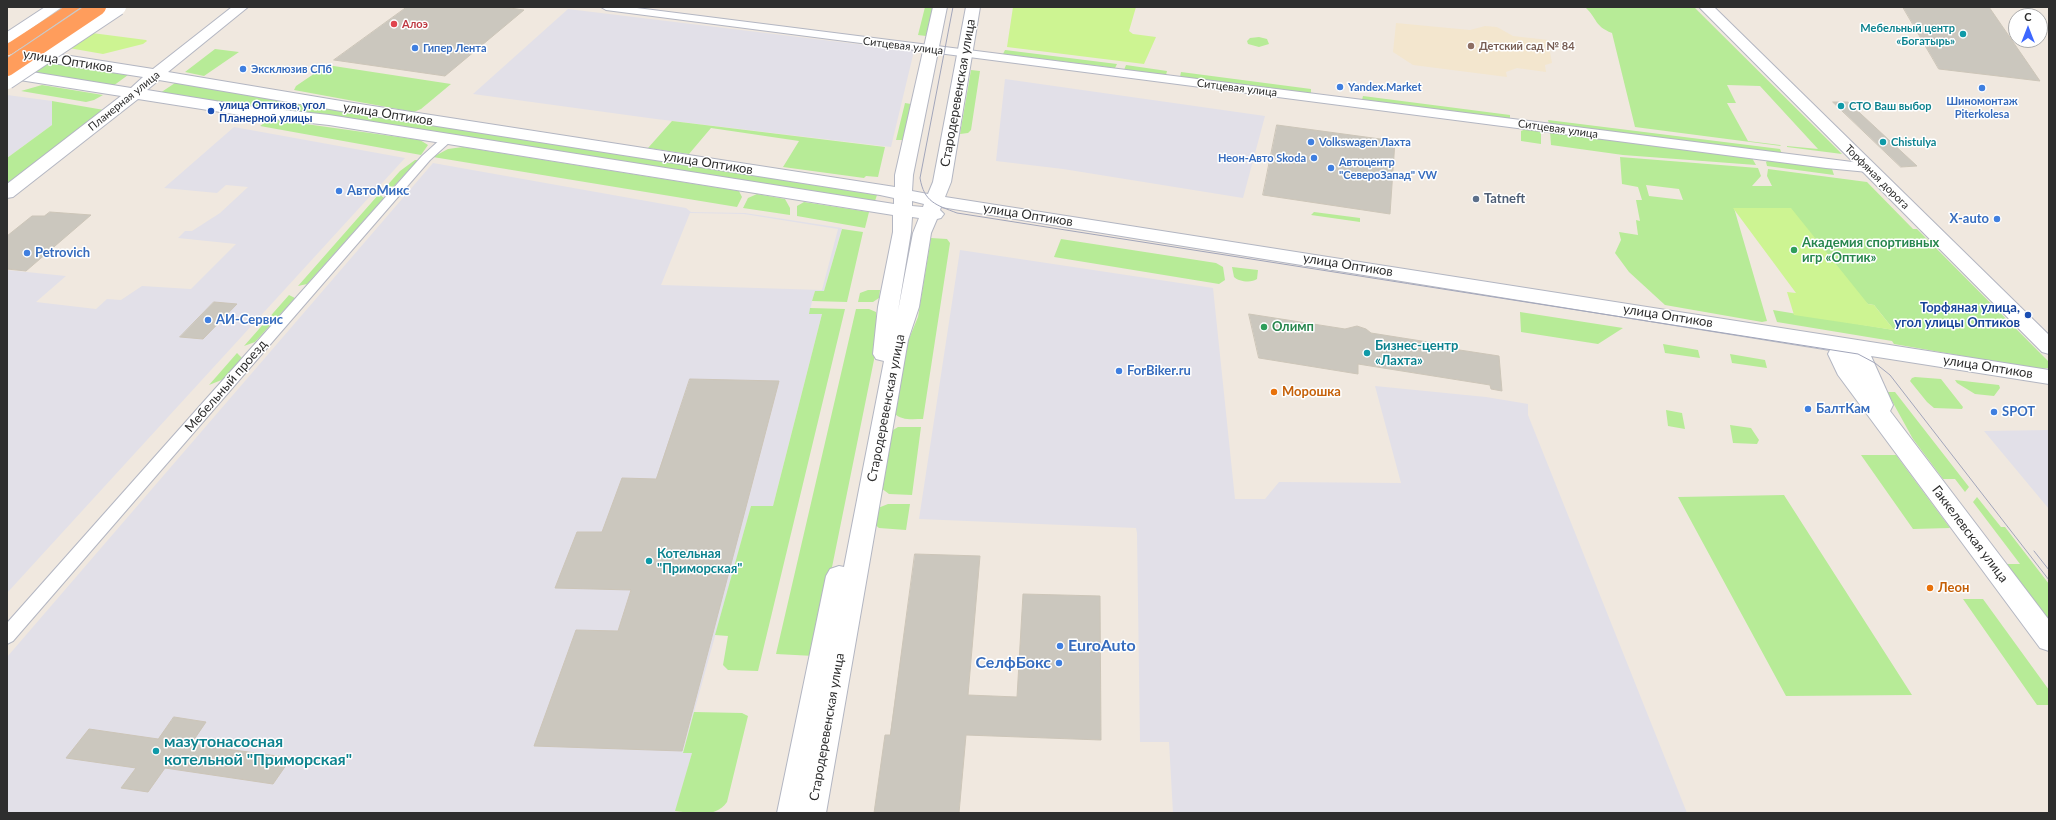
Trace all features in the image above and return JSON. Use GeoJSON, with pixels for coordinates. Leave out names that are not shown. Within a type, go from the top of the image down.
{"type":"FeatureCollection","features":[{"type":"Feature","properties":{"kind":"highway"},"geometry":{"type":"LineString","coordinates":[[7,51],[74,7]]}},
{"type":"Feature","properties":{"kind":"highway"},"geometry":{"type":"LineString","coordinates":[[7,68],[98,7]]}},
{"type":"Feature","properties":{"kind":"main road"},"geometry":{"type":"LineString","coordinates":[[7,39],[55,7]]}},
{"type":"Feature","properties":{"kind":"main road"},"geometry":{"type":"LineString","coordinates":[[7,81],[118,7]]}},
{"type":"Feature","properties":{"kind":"main road","name":"Планерная улица"},"geometry":{"type":"LineString","coordinates":[[7,193],[135,94],[156,75],[241,7]]}},
{"type":"Feature","properties":{"kind":"main road","name":"Стародеревенская улица"},"geometry":{"type":"LineString","coordinates":[[792,813],[886,341],[888,307],[902,232],[904,176],[940,7]]}},
{"type":"Feature","properties":{"kind":"main road","name":"Стародеревенская улица"},"geometry":{"type":"LineString","coordinates":[[811,813],[898,340],[909,307],[922,233],[942,182],[973,7]]}},
{"type":"Feature","properties":{"kind":"main road","name":"Торфяная дорога"},"geometry":{"type":"LineString","coordinates":[[1706,7],[2049,347]]}},
{"type":"Feature","properties":{"kind":"main road","name":"улица Оптиков"},"geometry":{"type":"LineString","coordinates":[[7,51],[932,207],[1840,349],[2049,377]]}},
{"type":"Feature","properties":{"kind":"main road","name":"улица Оптиков"},"geometry":{"type":"LineString","coordinates":[[7,74],[246,111],[329,120],[447,139],[903,202]]}},
{"type":"Feature","properties":{"kind":"main road","name":"улица Оптиков"},"geometry":{"type":"LineString","coordinates":[[1840,349],[1862,358],[2049,384]]}},
{"type":"Feature","properties":{"kind":"main road","name":"Гаккелевская улица"},"geometry":{"type":"LineString","coordinates":[[1840,349],[1846,370],[2049,640]]}},
{"type":"Feature","properties":{"kind":"main road","name":"Гаккелевская улица"},"geometry":{"type":"LineString","coordinates":[[1862,358],[1891,428]]}},
{"type":"Feature","properties":{"kind":"street","name":"Ситцевая улица"},"geometry":{"type":"LineString","coordinates":[[606,7],[1826,164],[1868,168]]}},
{"type":"Feature","properties":{"kind":"street","name":"Мебельный проезд"},"geometry":{"type":"LineString","coordinates":[[7,636],[426,158],[447,139]]}},
{"type":"Feature","properties":{"kind":"shaded area"},"geometry":{"type":"Polygon","coordinates":[[[568,9],[914,51],[891,147],[656,119],[473,94],[568,9]]]}},
{"type":"Feature","properties":{"kind":"shaded area","name":"Детский сад № 84"},"geometry":{"type":"Polygon","coordinates":[[[1396,23],[1470,30],[1485,26],[1497,27],[1513,36],[1548,40],[1552,63],[1545,65],[1546,72],[1517,68],[1506,72],[1507,77],[1413,65],[1393,52],[1396,23]]]}},
{"type":"Feature","properties":{"kind":"shaded area"},"geometry":{"type":"Polygon","coordinates":[[[1005,79],[1265,116],[1243,198],[1063,169],[996,161],[1005,79]]]}},
{"type":"Feature","properties":{"kind":"shaded area"},"geometry":{"type":"Polygon","coordinates":[[[7,95],[52,101],[52,125],[7,158],[7,95]]]}},
{"type":"Feature","properties":{"kind":"shaded area"},"geometry":{"type":"Polygon","coordinates":[[[234,127],[405,158],[7,593],[7,270],[66,276],[36,302],[96,309],[107,299],[121,300],[142,286],[191,289],[236,244],[178,238],[185,231],[192,231],[220,213],[248,187],[226,185],[217,193],[164,188],[234,127]]]}},
{"type":"Feature","properties":{"kind":"shaded area"},"geometry":{"type":"Polygon","coordinates":[[[433,163],[686,208],[691,212],[745,213],[842,228],[824,291],[815,291],[809,313],[822,314],[773,506],[751,506],[683,752],[692,753],[675,813],[7,813],[7,657],[433,163]],[[690,213],[661,285],[822,290],[838,229],[744,214],[690,213]]]}},
{"type":"Feature","properties":{"kind":"shaded area"},"geometry":{"type":"Polygon","coordinates":[[[960,250],[1213,288],[1235,499],[1265,499],[1279,482],[1401,483],[1375,386],[1486,397],[1528,404],[1528,415],[1687,813],[1173,813],[1169,742],[1140,742],[1136,528],[919,519],[960,250]]]}},
{"type":"Feature","properties":{"kind":"shaded area"},"geometry":{"type":"Polygon","coordinates":[[[2049,430],[2049,509],[1984,431],[2049,430]]]}},
{"type":"Feature","properties":{"kind":"green space"},"geometry":{"type":"Polygon","coordinates":[[[925,7],[933,7],[926,36],[918,35],[925,7]]]}},
{"type":"Feature","properties":{"kind":"green space"},"geometry":{"type":"Polygon","coordinates":[[[1013,7],[1136,7],[1129,31],[1133,34],[1156,37],[1144,64],[1007,47],[1013,7]]]}},
{"type":"Feature","properties":{"kind":"green space"},"geometry":{"type":"Polygon","coordinates":[[[1585,7],[1694,7],[1842,154],[1787,147],[1818,149],[1760,86],[1727,85],[1736,103],[1727,103],[1748,141],[1781,146],[1635,127],[1612,33],[1602,28],[1585,7]]]}},
{"type":"Feature","properties":{"kind":"green space"},"geometry":{"type":"Polygon","coordinates":[[[92,33],[147,41],[143,44],[103,54],[63,47],[92,33]]]}},
{"type":"Feature","properties":{"kind":"green space"},"geometry":{"type":"Polygon","coordinates":[[[1259,37],[1267,39],[1269,44],[1259,47],[1248,44],[1247,41],[1250,38],[1259,37]]]}},
{"type":"Feature","properties":{"kind":"green space"},"geometry":{"type":"Polygon","coordinates":[[[215,49],[239,52],[204,76],[185,72],[215,49]]]}},
{"type":"Feature","properties":{"kind":"green space"},"geometry":{"type":"Polygon","coordinates":[[[1005,50],[1117,64],[1115,68],[1003,54],[1005,50]]]}},
{"type":"Feature","properties":{"kind":"green space"},"geometry":{"type":"Polygon","coordinates":[[[7,57],[128,75],[113,86],[7,69],[7,57]]]}},
{"type":"Feature","properties":{"kind":"green space"},"geometry":{"type":"Polygon","coordinates":[[[327,65],[451,84],[421,109],[414,112],[294,90],[296,86],[327,65]]]}},
{"type":"Feature","properties":{"kind":"green space"},"geometry":{"type":"Polygon","coordinates":[[[1126,65],[1167,71],[1166,75],[1124,70],[1126,65]]]}},
{"type":"Feature","properties":{"kind":"green space"},"geometry":{"type":"Polygon","coordinates":[[[971,70],[980,71],[971,130],[968,133],[960,134],[971,70]]]}},
{"type":"Feature","properties":{"kind":"green space"},"geometry":{"type":"Polygon","coordinates":[[[1181,72],[1311,89],[1311,94],[1180,77],[1181,72]]]}},
{"type":"Feature","properties":{"kind":"green space"},"geometry":{"type":"Polygon","coordinates":[[[175,83],[255,95],[342,111],[877,195],[875,201],[160,93],[175,83]]]}},
{"type":"Feature","properties":{"kind":"green space"},"geometry":{"type":"Polygon","coordinates":[[[42,85],[103,95],[86,102],[21,91],[42,85]]]}},
{"type":"Feature","properties":{"kind":"green space"},"geometry":{"type":"Polygon","coordinates":[[[1363,96],[1510,115],[1510,119],[1362,100],[1363,96]]]}},
{"type":"Feature","properties":{"kind":"green space"},"geometry":{"type":"Polygon","coordinates":[[[52,101],[104,110],[7,185],[7,158],[52,125],[52,101]]]}},
{"type":"Feature","properties":{"kind":"green space"},"geometry":{"type":"Polygon","coordinates":[[[905,103],[911,104],[903,140],[896,140],[905,103]]]}},
{"type":"Feature","properties":{"kind":"green space"},"geometry":{"type":"Polygon","coordinates":[[[270,119],[420,140],[428,145],[421,155],[260,126],[270,119]]]}},
{"type":"Feature","properties":{"kind":"green space"},"geometry":{"type":"Polygon","coordinates":[[[1548,120],[1780,149],[1782,154],[1549,124],[1548,120]]]}},
{"type":"Feature","properties":{"kind":"green space"},"geometry":{"type":"Polygon","coordinates":[[[672,121],[885,147],[878,177],[866,176],[864,178],[783,167],[799,141],[711,128],[689,154],[648,148],[672,121]]]}},
{"type":"Feature","properties":{"kind":"green space"},"geometry":{"type":"Polygon","coordinates":[[[1526,129],[1541,130],[1541,144],[1521,141],[1521,131],[1526,129]]]}},
{"type":"Feature","properties":{"kind":"green space"},"geometry":{"type":"Polygon","coordinates":[[[1550,131],[1752,158],[1756,165],[1623,155],[1551,145],[1550,131]]]}},
{"type":"Feature","properties":{"kind":"green space"},"geometry":{"type":"Polygon","coordinates":[[[463,147],[739,191],[742,197],[737,207],[433,157],[448,149],[463,147]]]}},
{"type":"Feature","properties":{"kind":"green space"},"geometry":{"type":"Polygon","coordinates":[[[1620,157],[1758,168],[1761,176],[1752,186],[1772,186],[1767,176],[1768,169],[1867,182],[1913,229],[1917,229],[2048,361],[2049,368],[2038,369],[1894,344],[1892,341],[1777,322],[1773,310],[1894,330],[1874,305],[1868,304],[1734,208],[1767,321],[1762,322],[1665,305],[1629,272],[1615,253],[1621,240],[1619,232],[1638,235],[1636,220],[1640,221],[1636,200],[1642,200],[1638,187],[1622,184],[1620,157]],[[1646,185],[1649,196],[1683,200],[1679,189],[1646,185]]]}},
{"type":"Feature","properties":{"kind":"green space"},"geometry":{"type":"Polygon","coordinates":[[[415,160],[418,160],[394,186],[384,189],[400,171],[415,160]]]}},
{"type":"Feature","properties":{"kind":"green space"},"geometry":{"type":"Polygon","coordinates":[[[1768,160],[1832,169],[1834,175],[1767,166],[1766,162],[1768,160]]]}},
{"type":"Feature","properties":{"kind":"green space"},"geometry":{"type":"Polygon","coordinates":[[[379,194],[384,198],[307,284],[298,286],[379,194]]]}},
{"type":"Feature","properties":{"kind":"green space"},"geometry":{"type":"Polygon","coordinates":[[[757,194],[785,199],[790,208],[790,215],[743,208],[748,198],[757,194]]]}},
{"type":"Feature","properties":{"kind":"green space"},"geometry":{"type":"Polygon","coordinates":[[[804,202],[869,212],[865,228],[797,216],[797,206],[804,202]]]}},
{"type":"Feature","properties":{"kind":"green space","name":"Академия спортивных игр «Оптик»"},"geometry":{"type":"Polygon","coordinates":[[[1733,208],[1791,208],[1868,304],[1874,305],[1894,330],[1794,315],[1787,292],[1796,293],[1733,208]]]}},
{"type":"Feature","properties":{"kind":"green space"},"geometry":{"type":"Polygon","coordinates":[[[1314,212],[1360,218],[1360,222],[1311,215],[1314,212]]]}},
{"type":"Feature","properties":{"kind":"green space"},"geometry":{"type":"Polygon","coordinates":[[[842,229],[863,232],[847,302],[812,301],[815,291],[824,291],[842,229]]]}},
{"type":"Feature","properties":{"kind":"green space"},"geometry":{"type":"Polygon","coordinates":[[[931,238],[947,239],[950,243],[923,419],[907,419],[897,416],[894,413],[904,351],[918,317],[931,238]]]}},
{"type":"Feature","properties":{"kind":"green space"},"geometry":{"type":"Polygon","coordinates":[[[1061,239],[1216,263],[1223,267],[1225,280],[1219,284],[1054,257],[1061,239]]]}},
{"type":"Feature","properties":{"kind":"green space"},"geometry":{"type":"Polygon","coordinates":[[[1232,267],[1258,270],[1257,279],[1242,281],[1236,279],[1234,277],[1232,267]]]}},
{"type":"Feature","properties":{"kind":"green space"},"geometry":{"type":"Polygon","coordinates":[[[868,290],[880,290],[879,298],[873,302],[858,302],[860,293],[868,290]]]}},
{"type":"Feature","properties":{"kind":"green space"},"geometry":{"type":"Polygon","coordinates":[[[289,295],[295,298],[255,342],[244,346],[289,295]]]}},
{"type":"Feature","properties":{"kind":"green space"},"geometry":{"type":"Polygon","coordinates":[[[810,308],[845,309],[758,671],[728,670],[723,665],[728,636],[715,635],[751,506],[773,506],[822,314],[809,314],[810,308]]]}},
{"type":"Feature","properties":{"kind":"green space"},"geometry":{"type":"Polygon","coordinates":[[[856,309],[869,309],[876,312],[876,350],[814,656],[776,654],[856,309]]]}},
{"type":"Feature","properties":{"kind":"green space"},"geometry":{"type":"Polygon","coordinates":[[[1520,312],[1623,328],[1598,344],[1521,332],[1520,312]]]}},
{"type":"Feature","properties":{"kind":"green space"},"geometry":{"type":"Polygon","coordinates":[[[1663,344],[1698,350],[1700,358],[1665,353],[1663,344]]]}},
{"type":"Feature","properties":{"kind":"green space"},"geometry":{"type":"Polygon","coordinates":[[[237,353],[242,358],[224,379],[209,385],[237,353]]]}},
{"type":"Feature","properties":{"kind":"green space"},"geometry":{"type":"Polygon","coordinates":[[[1730,354],[1765,360],[1767,368],[1732,363],[1730,354]]]}},
{"type":"Feature","properties":{"kind":"green space"},"geometry":{"type":"Polygon","coordinates":[[[1915,377],[1941,379],[1963,407],[1962,409],[1934,408],[1927,402],[1910,381],[1915,377]]]}},
{"type":"Feature","properties":{"kind":"green space"},"geometry":{"type":"Polygon","coordinates":[[[1955,380],[1999,385],[2000,388],[1994,396],[1975,394],[1957,383],[1955,380]]]}},
{"type":"Feature","properties":{"kind":"green space"},"geometry":{"type":"Polygon","coordinates":[[[1887,392],[1895,392],[1969,487],[1965,492],[1955,479],[1943,479],[1913,439],[1887,392]]]}},
{"type":"Feature","properties":{"kind":"green space"},"geometry":{"type":"Polygon","coordinates":[[[1666,410],[1682,413],[1685,429],[1668,426],[1666,410]]]}},
{"type":"Feature","properties":{"kind":"green space"},"geometry":{"type":"Polygon","coordinates":[[[1730,425],[1751,428],[1759,440],[1757,444],[1733,443],[1730,425]]]}},
{"type":"Feature","properties":{"kind":"green space"},"geometry":{"type":"Polygon","coordinates":[[[898,427],[921,427],[912,495],[889,494],[881,488],[890,432],[898,427]]]}},
{"type":"Feature","properties":{"kind":"green space"},"geometry":{"type":"Polygon","coordinates":[[[1861,455],[1896,455],[1950,528],[1913,529],[1861,455]]]}},
{"type":"Feature","properties":{"kind":"green space"},"geometry":{"type":"Polygon","coordinates":[[[1784,495],[1912,695],[1786,696],[1678,497],[1784,495]]]}},
{"type":"Feature","properties":{"kind":"green space"},"geometry":{"type":"Polygon","coordinates":[[[1977,497],[2001,527],[2005,527],[2049,584],[2049,620],[2006,564],[2020,564],[1973,502],[1977,497]]]}},
{"type":"Feature","properties":{"kind":"green space"},"geometry":{"type":"Polygon","coordinates":[[[888,504],[910,504],[906,530],[879,528],[873,523],[878,508],[888,504]]]}},
{"type":"Feature","properties":{"kind":"green space"},"geometry":{"type":"Polygon","coordinates":[[[1963,599],[1983,599],[2049,690],[2049,705],[2037,705],[1963,599]]]}},
{"type":"Feature","properties":{"kind":"green space"},"geometry":{"type":"Polygon","coordinates":[[[694,712],[742,713],[748,716],[727,802],[716,811],[703,814],[675,811],[692,753],[683,753],[694,712]]]}},
{"type":"Feature","properties":{"kind":"building","name":"Гипер Лента"},"geometry":{"type":"Polygon","coordinates":[[[407,7],[503,7],[524,10],[445,76],[334,60],[407,7]]]}},
{"type":"Feature","properties":{"kind":"building","name":"Мебельный центр «Богатырь»"},"geometry":{"type":"Polygon","coordinates":[[[1903,7],[1989,7],[2008,35],[2008,48],[2017,48],[2040,81],[1939,69],[1903,7]]]}},
{"type":"Feature","properties":{"kind":"building","name":"Chistulya"},"geometry":{"type":"Polygon","coordinates":[[[1833,102],[1848,102],[1917,166],[1901,167],[1833,102]]]}},
{"type":"Feature","properties":{"kind":"building","name":"Автоцентр \"СевероЗапад\" VW"},"geometry":{"type":"Polygon","coordinates":[[[1277,125],[1395,141],[1390,214],[1263,195],[1277,125]]]}},
{"type":"Feature","properties":{"kind":"building","name":"Petrovich"},"geometry":{"type":"Polygon","coordinates":[[[50,212],[91,215],[26,271],[7,269],[7,236],[32,216],[44,216],[50,212]]]}},
{"type":"Feature","properties":{"kind":"building","name":"АИ-Сервис"},"geometry":{"type":"Polygon","coordinates":[[[214,302],[237,304],[203,339],[180,337],[214,302]]]}},
{"type":"Feature","properties":{"kind":"building","name":"Бизнес-центр «Лахта»"},"geometry":{"type":"Polygon","coordinates":[[[1249,314],[1345,329],[1357,326],[1366,329],[1371,333],[1453,346],[1453,349],[1499,356],[1502,391],[1491,389],[1490,385],[1358,364],[1358,374],[1259,358],[1249,314]]]}},
{"type":"Feature","properties":{"kind":"building","name":"Котельная \"Приморская\""},"geometry":{"type":"Polygon","coordinates":[[[690,379],[779,381],[682,751],[534,746],[576,630],[618,631],[631,590],[555,588],[577,532],[602,532],[622,478],[656,479],[690,379]]]}},
{"type":"Feature","properties":{"kind":"building","name":"EuroAuto"},"geometry":{"type":"Polygon","coordinates":[[[915,554],[980,556],[968,695],[1017,697],[1023,594],[1100,596],[1101,740],[966,735],[959,813],[874,813],[885,735],[890,735],[915,554]]]}},
{"type":"Feature","properties":{"kind":"building","name":"мазутонасосная котельной \"Приморская\""},"geometry":{"type":"Polygon","coordinates":[[[174,717],[206,722],[191,744],[291,758],[273,784],[165,768],[148,792],[121,788],[136,768],[66,758],[89,729],[158,739],[174,717]]]}},
{"type":"Feature","properties":{"kind":"tram line"},"geometry":{"type":"LineString","coordinates":[[953,7],[920,178],[928,198],[937,205],[957,213],[1858,354],[1875,363],[1890,375],[2049,580]]}},
{"type":"Feature","properties":{"kind":"tram line"},"geometry":{"type":"LineString","coordinates":[[2034,551],[2049,570]]}},
{"type":"Feature","properties":{"kind":"place","name":"Алоэ"},"geometry":{"type":"Point","coordinates":[394,24]}},
{"type":"Feature","properties":{"kind":"place","name":"Мебельный центр «Богатырь»"},"geometry":{"type":"Point","coordinates":[1963,34]}},
{"type":"Feature","properties":{"kind":"place","name":"Детский сад № 84"},"geometry":{"type":"Point","coordinates":[1471,46]}},
{"type":"Feature","properties":{"kind":"place","name":"Гипер Лента"},"geometry":{"type":"Point","coordinates":[415,48]}},
{"type":"Feature","properties":{"kind":"place","name":"Эксклюзив СПб"},"geometry":{"type":"Point","coordinates":[243,69]}},
{"type":"Feature","properties":{"kind":"place","name":"Yandex.Market"},"geometry":{"type":"Point","coordinates":[1340,87]}},
{"type":"Feature","properties":{"kind":"place","name":"Шиномонтаж Piterkolesa"},"geometry":{"type":"Point","coordinates":[1982,88]}},
{"type":"Feature","properties":{"kind":"place","name":"СТО Ваш выбор"},"geometry":{"type":"Point","coordinates":[1841,106]}},
{"type":"Feature","properties":{"kind":"place","name":"улица Оптиков, угол Планерной улицы"},"geometry":{"type":"Point","coordinates":[211,111]}},
{"type":"Feature","properties":{"kind":"place","name":"Volkswagen Лахта"},"geometry":{"type":"Point","coordinates":[1311,142]}},
{"type":"Feature","properties":{"kind":"place","name":"Chistulya"},"geometry":{"type":"Point","coordinates":[1883,142]}},
{"type":"Feature","properties":{"kind":"place","name":"Неон-Авто Skoda"},"geometry":{"type":"Point","coordinates":[1314,158]}},
{"type":"Feature","properties":{"kind":"place","name":"Автоцентр \"СевероЗапад\" VW"},"geometry":{"type":"Point","coordinates":[1331,168]}},
{"type":"Feature","properties":{"kind":"place","name":"АвтоМикс"},"geometry":{"type":"Point","coordinates":[339,191]}},
{"type":"Feature","properties":{"kind":"place","name":"Tatneft"},"geometry":{"type":"Point","coordinates":[1476,199]}},
{"type":"Feature","properties":{"kind":"place","name":"X-auto"},"geometry":{"type":"Point","coordinates":[1997,219]}},
{"type":"Feature","properties":{"kind":"place","name":"Академия спортивных игр «Оптик»"},"geometry":{"type":"Point","coordinates":[1794,250]}},
{"type":"Feature","properties":{"kind":"place","name":"Petrovich"},"geometry":{"type":"Point","coordinates":[27,253]}},
{"type":"Feature","properties":{"kind":"place","name":"Торфяная улица, угол улицы Оптиков"},"geometry":{"type":"Point","coordinates":[2028,315]}},
{"type":"Feature","properties":{"kind":"place","name":"АИ-Сервис"},"geometry":{"type":"Point","coordinates":[208,320]}},
{"type":"Feature","properties":{"kind":"place","name":"Олимп"},"geometry":{"type":"Point","coordinates":[1264,327]}},
{"type":"Feature","properties":{"kind":"place","name":"Бизнес-центр «Лахта»"},"geometry":{"type":"Point","coordinates":[1367,353]}},
{"type":"Feature","properties":{"kind":"place","name":"ForBiker.ru"},"geometry":{"type":"Point","coordinates":[1119,371]}},
{"type":"Feature","properties":{"kind":"place","name":"Морошка"},"geometry":{"type":"Point","coordinates":[1274,392]}},
{"type":"Feature","properties":{"kind":"place","name":"БалтКам"},"geometry":{"type":"Point","coordinates":[1808,409]}},
{"type":"Feature","properties":{"kind":"place","name":"SPOT"},"geometry":{"type":"Point","coordinates":[1994,412]}},
{"type":"Feature","properties":{"kind":"place","name":"Котельная \"Приморская\""},"geometry":{"type":"Point","coordinates":[649,561]}},
{"type":"Feature","properties":{"kind":"place","name":"Леон"},"geometry":{"type":"Point","coordinates":[1930,588]}},
{"type":"Feature","properties":{"kind":"place","name":"EuroAuto"},"geometry":{"type":"Point","coordinates":[1060,646]}},
{"type":"Feature","properties":{"kind":"place","name":"СелфБокс"},"geometry":{"type":"Point","coordinates":[1059,663]}},
{"type":"Feature","properties":{"kind":"place","name":"мазутонасосная котельной \"Приморская\""},"geometry":{"type":"Point","coordinates":[156,751]}}]}
